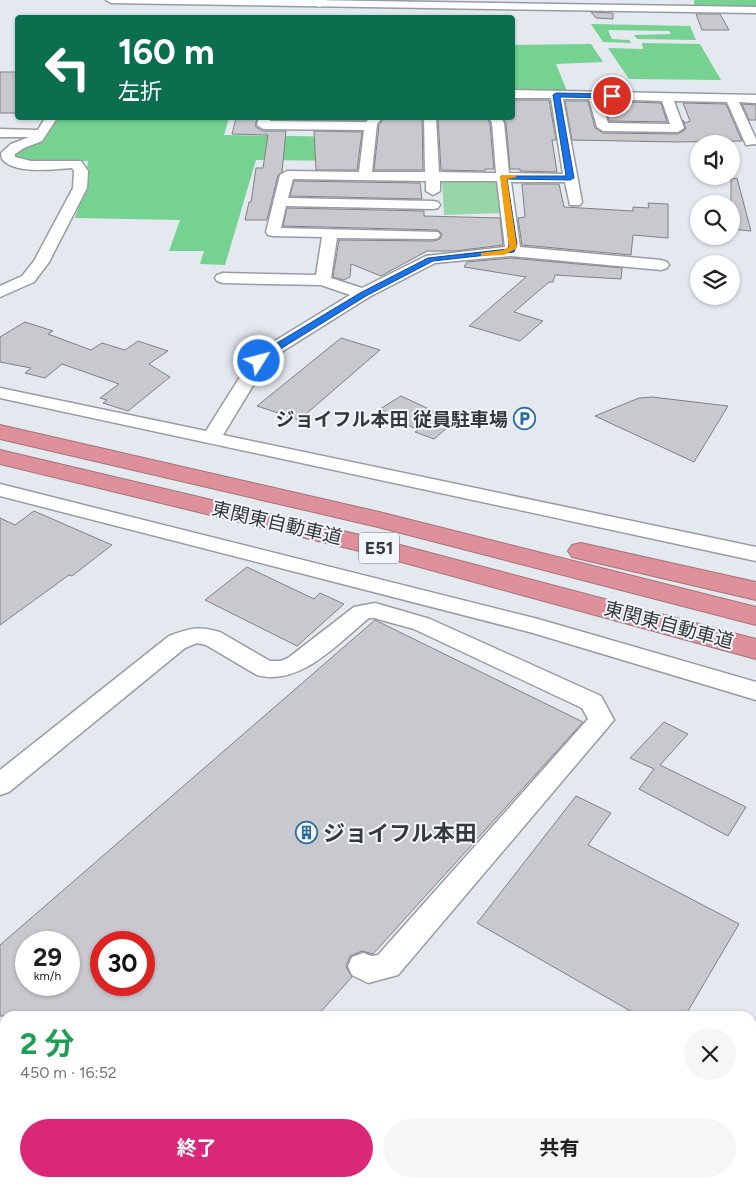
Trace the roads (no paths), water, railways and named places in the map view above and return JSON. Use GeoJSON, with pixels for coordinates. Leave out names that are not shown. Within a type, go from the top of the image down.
{"type":"FeatureCollection","features":[{"type":"Feature","properties":{"kind":"highway","name":"東関東自動車道"},"geometry":{"type":"LineString","coordinates":[[0,432],[260,490],[756,616]]}},
{"type":"Feature","properties":{"kind":"highway","name":"東関東自動車道"},"geometry":{"type":"LineString","coordinates":[[0,457],[381,548],[756,649]]}},
{"type":"Feature","properties":{"kind":"highway"},"geometry":{"type":"LineString","coordinates":[[260,490],[344,500],[428,516],[756,591]]}},
{"type":"Feature","properties":{"kind":"street"},"geometry":{"type":"LineString","coordinates":[[111,0],[756,10]]}},
{"type":"Feature","properties":{"kind":"street"},"geometry":{"type":"LineString","coordinates":[[114,12],[121,0]]}},
{"type":"Feature","properties":{"kind":"street"},"geometry":{"type":"LineString","coordinates":[[451,5],[454,15]]}},
{"type":"Feature","properties":{"kind":"street"},"geometry":{"type":"LineString","coordinates":[[515,94],[756,99]]}},
{"type":"Feature","properties":{"kind":"street"},"geometry":{"type":"LineString","coordinates":[[556,95],[575,202]]}},
{"type":"Feature","properties":{"kind":"street"},"geometry":{"type":"LineString","coordinates":[[594,96],[603,127],[683,130],[666,96]]}},
{"type":"Feature","properties":{"kind":"street"},"geometry":{"type":"LineString","coordinates":[[730,98],[751,142]]}},
{"type":"Feature","properties":{"kind":"street"},"geometry":{"type":"LineString","coordinates":[[0,292],[28,279],[41,262],[80,188],[81,171],[76,164],[26,165],[12,162],[9,159],[8,153],[17,144],[36,138],[42,133],[50,120]]}},
{"type":"Feature","properties":{"kind":"street"},"geometry":{"type":"LineString","coordinates":[[264,120],[263,125],[374,122],[365,176]]}},
{"type":"Feature","properties":{"kind":"street"},"geometry":{"type":"LineString","coordinates":[[430,120],[434,177],[433,235],[436,253],[440,258]]}},
{"type":"Feature","properties":{"kind":"street"},"geometry":{"type":"LineString","coordinates":[[496,120],[513,244],[511,250]]}},
{"type":"Feature","properties":{"kind":"street"},"geometry":{"type":"LineString","coordinates":[[0,132],[42,133]]}},
{"type":"Feature","properties":{"kind":"street"},"geometry":{"type":"LineString","coordinates":[[433,235],[273,232],[287,175],[570,178]]}},
{"type":"Feature","properties":{"kind":"street"},"geometry":{"type":"LineString","coordinates":[[280,202],[433,205]]}},
{"type":"Feature","properties":{"kind":"street"},"geometry":{"type":"LineString","coordinates":[[323,280],[330,233]]}},
{"type":"Feature","properties":{"kind":"street"},"geometry":{"type":"LineString","coordinates":[[211,438],[259,361],[266,354],[363,294],[431,259],[511,250],[661,265]]}},
{"type":"Feature","properties":{"kind":"street"},"geometry":{"type":"LineString","coordinates":[[223,278],[323,280],[363,294]]}},
{"type":"Feature","properties":{"kind":"street"},"geometry":{"type":"LineString","coordinates":[[0,393],[756,554]]}},
{"type":"Feature","properties":{"kind":"street"},"geometry":{"type":"LineString","coordinates":[[0,490],[529,625],[703,674],[756,691]]}},
{"type":"Feature","properties":{"kind":"street"},"geometry":{"type":"LineString","coordinates":[[0,785],[177,642],[195,635],[212,638],[266,668],[283,669],[296,664],[362,612],[375,610],[422,624],[592,702],[601,720],[388,966],[368,970],[362,966]]}},
{"type":"Feature","properties":{"kind":"place","name":"ジョイフル本田 従員駐車場"},"geometry":{"type":"Point","coordinates":[524,419]}},
{"type":"Feature","properties":{"kind":"place","name":"ジョイフル本田"},"geometry":{"type":"Point","coordinates":[307,833]}}]}
